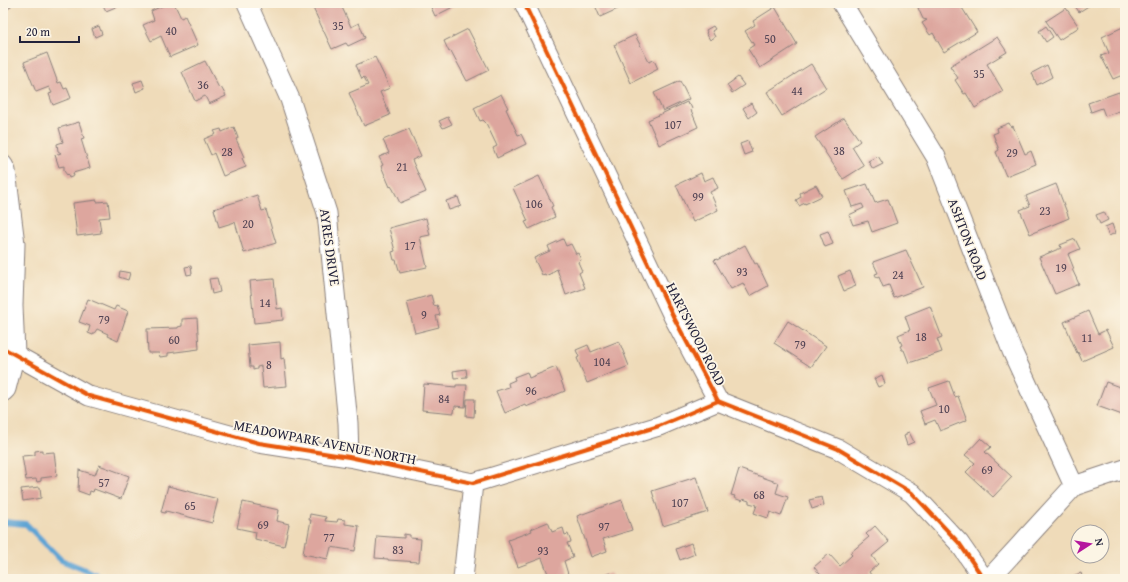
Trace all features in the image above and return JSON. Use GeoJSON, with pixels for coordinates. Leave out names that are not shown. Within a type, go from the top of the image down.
{"type":"FeatureCollection","features":[{"type":"Feature","properties":{"kind":"street","name":"AYRES DRIVE"},"geometry":{"type":"LineString","coordinates":[[248,3],[290,99],[327,212],[348,424],[349,457]]}},
{"type":"Feature","properties":{"kind":"street","name":"HARTSWOOD ROAD"},"geometry":{"type":"LineString","coordinates":[[524,3],[673,316],[718,400],[838,449],[912,493],[959,543],[984,579]]}},
{"type":"Feature","properties":{"kind":"street","name":"ASHTON ROAD"},"geometry":{"type":"LineString","coordinates":[[842,3],[936,156],[1012,351],[1074,486]]}},
{"type":"Feature","properties":{"kind":"street"},"geometry":{"type":"LineString","coordinates":[[3,165],[6,171],[15,244],[13,306],[6,389],[3,392]]}},
{"type":"Feature","properties":{"kind":"street","name":"MEADOWPARK AVENUE NORTH"},"geometry":{"type":"LineString","coordinates":[[9,351],[89,396],[258,443],[349,457],[472,483],[659,426],[718,400]]}},
{"type":"Feature","properties":{"kind":"street"},"geometry":{"type":"LineString","coordinates":[[989,579],[1074,486],[1125,469]]}},
{"type":"Feature","properties":{"kind":"street"},"geometry":{"type":"LineString","coordinates":[[463,579],[472,483]]}},
{"type":"Feature","properties":{"kind":"building"},"geometry":{"type":"Polygon","coordinates":[[[3,3],[9,3],[11,7],[3,11],[3,3]]]}},
{"type":"Feature","properties":{"kind":"building"},"geometry":{"type":"Polygon","coordinates":[[[102,3],[117,3],[118,6],[106,11],[102,3]]]}},
{"type":"Feature","properties":{"kind":"building"},"geometry":{"type":"Polygon","coordinates":[[[169,3],[174,3],[181,18],[185,16],[198,45],[170,57],[161,36],[151,41],[143,25],[154,20],[151,11],[169,3]]]}},
{"type":"Feature","properties":{"kind":"building"},"geometry":{"type":"Polygon","coordinates":[[[325,3],[340,3],[351,27],[359,23],[365,38],[348,46],[346,43],[332,49],[313,8],[325,3]]]}},
{"type":"Feature","properties":{"kind":"building"},"geometry":{"type":"Polygon","coordinates":[[[429,3],[461,3],[435,16],[429,3]]]}},
{"type":"Feature","properties":{"kind":"building"},"geometry":{"type":"Polygon","coordinates":[[[594,3],[623,3],[624,6],[600,17],[594,3]]]}},
{"type":"Feature","properties":{"kind":"building"},"geometry":{"type":"Polygon","coordinates":[[[926,3],[959,3],[977,32],[944,52],[933,33],[930,35],[922,23],[927,20],[923,19],[918,8],[926,3]]]}},
{"type":"Feature","properties":{"kind":"building"},"geometry":{"type":"Polygon","coordinates":[[[1073,3],[1093,3],[1079,12],[1073,3]]]}},
{"type":"Feature","properties":{"kind":"building"},"geometry":{"type":"Polygon","coordinates":[[[775,7],[797,44],[760,68],[748,49],[754,45],[745,31],[755,25],[753,21],[775,7]]]}},
{"type":"Feature","properties":{"kind":"building"},"geometry":{"type":"Polygon","coordinates":[[[1066,8],[1079,27],[1059,40],[1046,21],[1066,8]]]}},
{"type":"Feature","properties":{"kind":"building"},"geometry":{"type":"Polygon","coordinates":[[[99,26],[102,34],[95,37],[92,29],[99,26]]]}},
{"type":"Feature","properties":{"kind":"building"},"geometry":{"type":"Polygon","coordinates":[[[713,26],[715,29],[712,31],[715,37],[710,40],[706,30],[713,26]]]}},
{"type":"Feature","properties":{"kind":"building"},"geometry":{"type":"Polygon","coordinates":[[[1046,26],[1053,37],[1046,42],[1039,31],[1046,26]]]}},
{"type":"Feature","properties":{"kind":"building"},"geometry":{"type":"Polygon","coordinates":[[[1125,26],[1125,74],[1113,79],[1101,56],[1109,53],[1102,37],[1125,26]]]}},
{"type":"Feature","properties":{"kind":"building"},"geometry":{"type":"Polygon","coordinates":[[[468,29],[489,70],[467,81],[444,41],[468,29]]]}},
{"type":"Feature","properties":{"kind":"building"},"geometry":{"type":"Polygon","coordinates":[[[635,35],[649,62],[654,60],[658,69],[631,83],[614,45],[635,35]]]}},
{"type":"Feature","properties":{"kind":"building"},"geometry":{"type":"Polygon","coordinates":[[[997,37],[1007,52],[987,64],[1003,91],[975,108],[966,93],[964,94],[955,80],[958,78],[950,66],[997,37]]]}},
{"type":"Feature","properties":{"kind":"building"},"geometry":{"type":"Polygon","coordinates":[[[47,53],[58,83],[61,82],[64,89],[67,88],[71,98],[53,105],[49,94],[52,93],[49,87],[36,92],[24,62],[47,53]]]}},
{"type":"Feature","properties":{"kind":"building"},"geometry":{"type":"Polygon","coordinates":[[[375,57],[390,88],[380,92],[390,115],[364,126],[349,93],[368,85],[364,77],[362,79],[356,65],[375,57]]]}},
{"type":"Feature","properties":{"kind":"building"},"geometry":{"type":"Polygon","coordinates":[[[205,61],[219,88],[221,87],[226,96],[209,104],[205,96],[195,101],[182,72],[205,61]]]}},
{"type":"Feature","properties":{"kind":"building"},"geometry":{"type":"Polygon","coordinates":[[[811,64],[826,88],[782,116],[767,92],[811,64]]]}},
{"type":"Feature","properties":{"kind":"building"},"geometry":{"type":"Polygon","coordinates":[[[1047,65],[1052,77],[1037,85],[1032,73],[1047,65]]]}},
{"type":"Feature","properties":{"kind":"building"},"geometry":{"type":"Polygon","coordinates":[[[738,77],[744,85],[732,93],[727,85],[738,77]]]}},
{"type":"Feature","properties":{"kind":"building"},"geometry":{"type":"Polygon","coordinates":[[[142,80],[145,88],[136,92],[133,83],[142,80]]]}},
{"type":"Feature","properties":{"kind":"building"},"geometry":{"type":"Polygon","coordinates":[[[680,81],[689,99],[663,111],[654,93],[680,81]]]}},
{"type":"Feature","properties":{"kind":"building"},"geometry":{"type":"Polygon","coordinates":[[[1119,92],[1125,109],[1105,116],[1102,108],[1091,112],[1088,103],[1119,92]]]}},
{"type":"Feature","properties":{"kind":"building"},"geometry":{"type":"Polygon","coordinates":[[[501,94],[518,135],[521,134],[526,144],[497,158],[493,148],[497,146],[486,123],[483,120],[480,121],[474,108],[501,94]]]}},
{"type":"Feature","properties":{"kind":"building"},"geometry":{"type":"Polygon","coordinates":[[[687,102],[688,105],[690,104],[698,127],[659,145],[648,120],[687,102]]]}},
{"type":"Feature","properties":{"kind":"building"},"geometry":{"type":"Polygon","coordinates":[[[751,103],[757,112],[749,118],[743,108],[751,103]]]}},
{"type":"Feature","properties":{"kind":"building"},"geometry":{"type":"Polygon","coordinates":[[[448,117],[452,124],[443,128],[439,121],[448,117]]]}},
{"type":"Feature","properties":{"kind":"building"},"geometry":{"type":"Polygon","coordinates":[[[844,118],[860,141],[852,147],[864,166],[843,179],[815,137],[844,118]]]}},
{"type":"Feature","properties":{"kind":"building"},"geometry":{"type":"Polygon","coordinates":[[[79,122],[84,138],[81,139],[90,168],[73,173],[74,176],[69,178],[68,174],[67,175],[64,171],[64,166],[59,167],[55,155],[61,153],[58,151],[57,144],[63,142],[59,128],[79,122]]]}},
{"type":"Feature","properties":{"kind":"building"},"geometry":{"type":"Polygon","coordinates":[[[1009,123],[1011,127],[1013,126],[1025,154],[1031,151],[1036,164],[1006,176],[996,152],[999,150],[993,134],[998,132],[997,128],[1009,123]]]}},
{"type":"Feature","properties":{"kind":"building"},"geometry":{"type":"Polygon","coordinates":[[[234,127],[238,138],[236,139],[244,157],[242,158],[246,167],[223,176],[214,153],[211,155],[204,139],[216,134],[214,131],[221,129],[222,132],[234,127]]]}},
{"type":"Feature","properties":{"kind":"building"},"geometry":{"type":"Polygon","coordinates":[[[409,129],[421,156],[412,160],[426,192],[400,203],[393,189],[391,186],[390,187],[381,166],[383,165],[379,157],[389,153],[383,140],[409,129]]]}},
{"type":"Feature","properties":{"kind":"building"},"geometry":{"type":"Polygon","coordinates":[[[748,141],[752,152],[744,155],[740,144],[748,141]]]}},
{"type":"Feature","properties":{"kind":"building"},"geometry":{"type":"Polygon","coordinates":[[[878,156],[883,164],[873,169],[868,161],[878,156]]]}},
{"type":"Feature","properties":{"kind":"building"},"geometry":{"type":"Polygon","coordinates":[[[701,173],[704,181],[713,177],[718,188],[710,192],[718,210],[693,222],[676,185],[701,173]]]}},
{"type":"Feature","properties":{"kind":"building"},"geometry":{"type":"Polygon","coordinates":[[[539,176],[553,206],[551,207],[555,217],[529,229],[525,222],[528,221],[513,188],[539,176]]]}},
{"type":"Feature","properties":{"kind":"building"},"geometry":{"type":"Polygon","coordinates":[[[867,184],[875,203],[888,199],[897,223],[872,232],[868,221],[853,225],[849,215],[864,208],[862,204],[852,207],[846,191],[867,184]]]}},
{"type":"Feature","properties":{"kind":"building"},"geometry":{"type":"Polygon","coordinates":[[[1056,184],[1069,218],[1030,234],[1020,210],[1030,206],[1026,196],[1056,184]]]}},
{"type":"Feature","properties":{"kind":"building"},"geometry":{"type":"Polygon","coordinates":[[[816,185],[822,196],[799,206],[796,200],[801,197],[800,193],[816,185]]]}},
{"type":"Feature","properties":{"kind":"building"},"geometry":{"type":"Polygon","coordinates":[[[257,195],[262,211],[266,210],[276,243],[244,253],[235,222],[219,227],[214,209],[257,195]]]}},
{"type":"Feature","properties":{"kind":"building"},"geometry":{"type":"Polygon","coordinates":[[[458,197],[461,206],[449,210],[446,201],[458,197]]]}},
{"type":"Feature","properties":{"kind":"building"},"geometry":{"type":"Polygon","coordinates":[[[97,200],[97,202],[108,201],[110,217],[99,218],[101,233],[77,236],[73,203],[97,200]]]}},
{"type":"Feature","properties":{"kind":"building"},"geometry":{"type":"Polygon","coordinates":[[[1104,212],[1108,220],[1100,224],[1096,215],[1104,212]]]}},
{"type":"Feature","properties":{"kind":"building"},"geometry":{"type":"Polygon","coordinates":[[[426,218],[430,235],[420,237],[427,267],[400,273],[392,252],[395,251],[389,228],[426,218]]]}},
{"type":"Feature","properties":{"kind":"building"},"geometry":{"type":"Polygon","coordinates":[[[1112,224],[1115,233],[1109,236],[1105,227],[1112,224]]]}},
{"type":"Feature","properties":{"kind":"building"},"geometry":{"type":"Polygon","coordinates":[[[828,231],[833,244],[825,247],[820,234],[828,231]]]}},
{"type":"Feature","properties":{"kind":"building"},"geometry":{"type":"Polygon","coordinates":[[[563,239],[566,246],[571,244],[576,254],[578,253],[581,260],[578,262],[582,271],[579,273],[585,288],[566,295],[557,269],[545,276],[545,274],[542,275],[534,258],[550,251],[548,246],[563,239]]]}},
{"type":"Feature","properties":{"kind":"building"},"geometry":{"type":"Polygon","coordinates":[[[1075,239],[1080,249],[1068,254],[1074,269],[1072,269],[1079,284],[1055,294],[1039,257],[1061,248],[1060,245],[1075,239]]]}},
{"type":"Feature","properties":{"kind":"building"},"geometry":{"type":"Polygon","coordinates":[[[745,245],[755,264],[757,263],[768,286],[750,296],[743,283],[731,289],[714,260],[717,260],[745,245]]]}},
{"type":"Feature","properties":{"kind":"building"},"geometry":{"type":"Polygon","coordinates":[[[906,250],[923,287],[894,298],[889,285],[883,287],[879,277],[877,278],[875,274],[878,273],[873,262],[906,250]]]}},
{"type":"Feature","properties":{"kind":"building"},"geometry":{"type":"Polygon","coordinates":[[[191,266],[192,274],[187,275],[185,267],[191,266]]]}},
{"type":"Feature","properties":{"kind":"building"},"geometry":{"type":"Polygon","coordinates":[[[120,271],[130,273],[128,280],[119,277],[120,271]]]}},
{"type":"Feature","properties":{"kind":"building"},"geometry":{"type":"Polygon","coordinates":[[[850,271],[856,286],[844,291],[838,276],[850,271]]]}},
{"type":"Feature","properties":{"kind":"building"},"geometry":{"type":"Polygon","coordinates":[[[217,278],[220,292],[212,294],[209,279],[217,278]]]}},
{"type":"Feature","properties":{"kind":"building"},"geometry":{"type":"Polygon","coordinates":[[[274,279],[277,309],[282,308],[283,320],[254,323],[250,281],[274,279]]]}},
{"type":"Feature","properties":{"kind":"building"},"geometry":{"type":"Polygon","coordinates":[[[431,295],[434,306],[437,305],[440,315],[436,316],[439,327],[415,333],[407,302],[431,295]]]}},
{"type":"Feature","properties":{"kind":"building"},"geometry":{"type":"Polygon","coordinates":[[[88,299],[114,310],[116,306],[128,311],[118,341],[97,329],[93,335],[88,333],[90,326],[79,322],[88,299]]]}},
{"type":"Feature","properties":{"kind":"building"},"geometry":{"type":"Polygon","coordinates":[[[930,306],[942,337],[937,339],[942,352],[909,363],[904,350],[902,350],[900,346],[902,345],[898,335],[910,330],[905,316],[930,306]]]}},
{"type":"Feature","properties":{"kind":"building"},"geometry":{"type":"Polygon","coordinates":[[[1088,311],[1098,334],[1106,330],[1114,347],[1082,361],[1064,322],[1088,311]]]}},
{"type":"Feature","properties":{"kind":"building"},"geometry":{"type":"Polygon","coordinates":[[[197,318],[199,349],[168,353],[168,356],[160,357],[159,353],[148,353],[147,329],[178,328],[182,326],[182,319],[197,318]]]}},
{"type":"Feature","properties":{"kind":"building"},"geometry":{"type":"Polygon","coordinates":[[[788,321],[826,346],[811,367],[774,343],[788,321]]]}},
{"type":"Feature","properties":{"kind":"building"},"geometry":{"type":"Polygon","coordinates":[[[619,341],[629,366],[587,383],[577,358],[579,357],[576,350],[588,345],[591,352],[619,341]]]}},
{"type":"Feature","properties":{"kind":"building"},"geometry":{"type":"Polygon","coordinates":[[[280,342],[281,359],[284,358],[287,386],[263,388],[261,366],[253,370],[253,367],[250,367],[248,345],[280,342]]]}},
{"type":"Feature","properties":{"kind":"building"},"geometry":{"type":"Polygon","coordinates":[[[556,367],[565,391],[526,407],[525,404],[505,413],[496,391],[509,387],[508,383],[515,380],[514,377],[527,372],[529,378],[556,367]]]}},
{"type":"Feature","properties":{"kind":"building"},"geometry":{"type":"Polygon","coordinates":[[[466,369],[467,377],[454,378],[453,371],[466,369]]]}},
{"type":"Feature","properties":{"kind":"building"},"geometry":{"type":"Polygon","coordinates":[[[882,375],[885,384],[878,387],[874,379],[882,375]]]}},
{"type":"Feature","properties":{"kind":"building"},"geometry":{"type":"Polygon","coordinates":[[[949,381],[955,397],[958,396],[967,420],[940,431],[935,420],[925,424],[920,411],[936,405],[929,388],[949,381]]]}},
{"type":"Feature","properties":{"kind":"building"},"geometry":{"type":"Polygon","coordinates":[[[1106,382],[1125,389],[1125,416],[1097,406],[1106,382]]]}},
{"type":"Feature","properties":{"kind":"building"},"geometry":{"type":"Polygon","coordinates":[[[424,384],[456,387],[456,385],[467,385],[465,407],[455,406],[454,413],[422,410],[424,384]]]}},
{"type":"Feature","properties":{"kind":"building"},"geometry":{"type":"Polygon","coordinates":[[[467,399],[475,399],[474,417],[466,416],[467,399]]]}},
{"type":"Feature","properties":{"kind":"building"},"geometry":{"type":"Polygon","coordinates":[[[909,432],[914,442],[907,445],[904,436],[909,432]]]}},
{"type":"Feature","properties":{"kind":"building"},"geometry":{"type":"Polygon","coordinates":[[[981,438],[991,447],[985,452],[1012,477],[993,497],[966,472],[975,463],[965,455],[981,438]]]}},
{"type":"Feature","properties":{"kind":"building"},"geometry":{"type":"Polygon","coordinates":[[[42,450],[42,453],[54,452],[57,476],[41,478],[41,481],[37,482],[36,479],[26,480],[22,456],[35,455],[35,451],[42,450]]]}},
{"type":"Feature","properties":{"kind":"building"},"geometry":{"type":"Polygon","coordinates":[[[99,465],[129,476],[121,499],[94,489],[93,492],[90,491],[89,495],[78,491],[79,470],[95,475],[99,465]]]}},
{"type":"Feature","properties":{"kind":"building"},"geometry":{"type":"Polygon","coordinates":[[[739,469],[779,483],[776,493],[788,497],[781,516],[770,512],[768,518],[754,513],[757,505],[749,503],[749,501],[743,499],[742,501],[734,498],[735,496],[731,495],[739,469]]]}},
{"type":"Feature","properties":{"kind":"building"},"geometry":{"type":"Polygon","coordinates":[[[696,477],[708,512],[663,526],[652,491],[696,477]]]}},
{"type":"Feature","properties":{"kind":"building"},"geometry":{"type":"Polygon","coordinates":[[[168,486],[218,499],[212,523],[166,511],[165,513],[161,512],[168,486]]]}},
{"type":"Feature","properties":{"kind":"building"},"geometry":{"type":"Polygon","coordinates":[[[40,487],[41,498],[23,501],[21,489],[40,487]]]}},
{"type":"Feature","properties":{"kind":"building"},"geometry":{"type":"Polygon","coordinates":[[[822,497],[824,505],[812,509],[809,500],[822,497]]]}},
{"type":"Feature","properties":{"kind":"building"},"geometry":{"type":"Polygon","coordinates":[[[622,500],[632,530],[603,539],[607,551],[591,557],[577,516],[622,500]]]}},
{"type":"Feature","properties":{"kind":"building"},"geometry":{"type":"Polygon","coordinates":[[[243,502],[279,510],[277,521],[289,524],[284,546],[255,539],[256,532],[237,528],[243,502]]]}},
{"type":"Feature","properties":{"kind":"building"},"geometry":{"type":"Polygon","coordinates":[[[310,514],[326,517],[325,521],[337,522],[338,519],[345,520],[345,524],[359,526],[355,551],[331,547],[328,559],[303,554],[311,520],[309,520],[310,514]]]}},
{"type":"Feature","properties":{"kind":"building"},"geometry":{"type":"Polygon","coordinates":[[[548,522],[552,532],[563,528],[565,535],[568,534],[571,542],[567,543],[573,557],[564,561],[568,574],[555,579],[550,579],[542,558],[518,567],[508,540],[532,531],[531,529],[548,522]]]}},
{"type":"Feature","properties":{"kind":"building"},"geometry":{"type":"Polygon","coordinates":[[[875,526],[889,542],[872,556],[878,564],[869,572],[871,575],[866,579],[863,577],[861,579],[824,579],[814,567],[829,554],[840,566],[852,555],[850,553],[869,537],[866,534],[875,526]]]}},
{"type":"Feature","properties":{"kind":"building"},"geometry":{"type":"Polygon","coordinates":[[[404,534],[410,535],[410,538],[421,539],[419,562],[375,558],[377,536],[404,538],[404,534]]]}},
{"type":"Feature","properties":{"kind":"building"},"geometry":{"type":"Polygon","coordinates":[[[691,543],[695,554],[680,560],[676,549],[691,543]]]}},
{"type":"Feature","properties":{"kind":"building"},"geometry":{"type":"Polygon","coordinates":[[[610,573],[613,579],[600,579],[599,577],[610,573]]]}},
{"type":"Feature","properties":{"kind":"building"},"geometry":{"type":"Polygon","coordinates":[[[1081,573],[1083,579],[1064,579],[1081,573]]]}},
{"type":"Feature","properties":{"kind":"waterway"},"geometry":{"type":"LineString","coordinates":[[3,522],[26,524],[61,560],[95,574],[99,579]]}},
{"type":"Feature","properties":{"kind":"cycle path"},"geometry":{"type":"LineString","coordinates":[[524,3],[673,316],[718,401],[838,449],[912,493],[959,543],[984,579]]}},
{"type":"Feature","properties":{"kind":"cycle path"},"geometry":{"type":"LineString","coordinates":[[3,348],[89,396],[259,443],[349,457],[473,483],[659,426],[718,401]]}}]}
